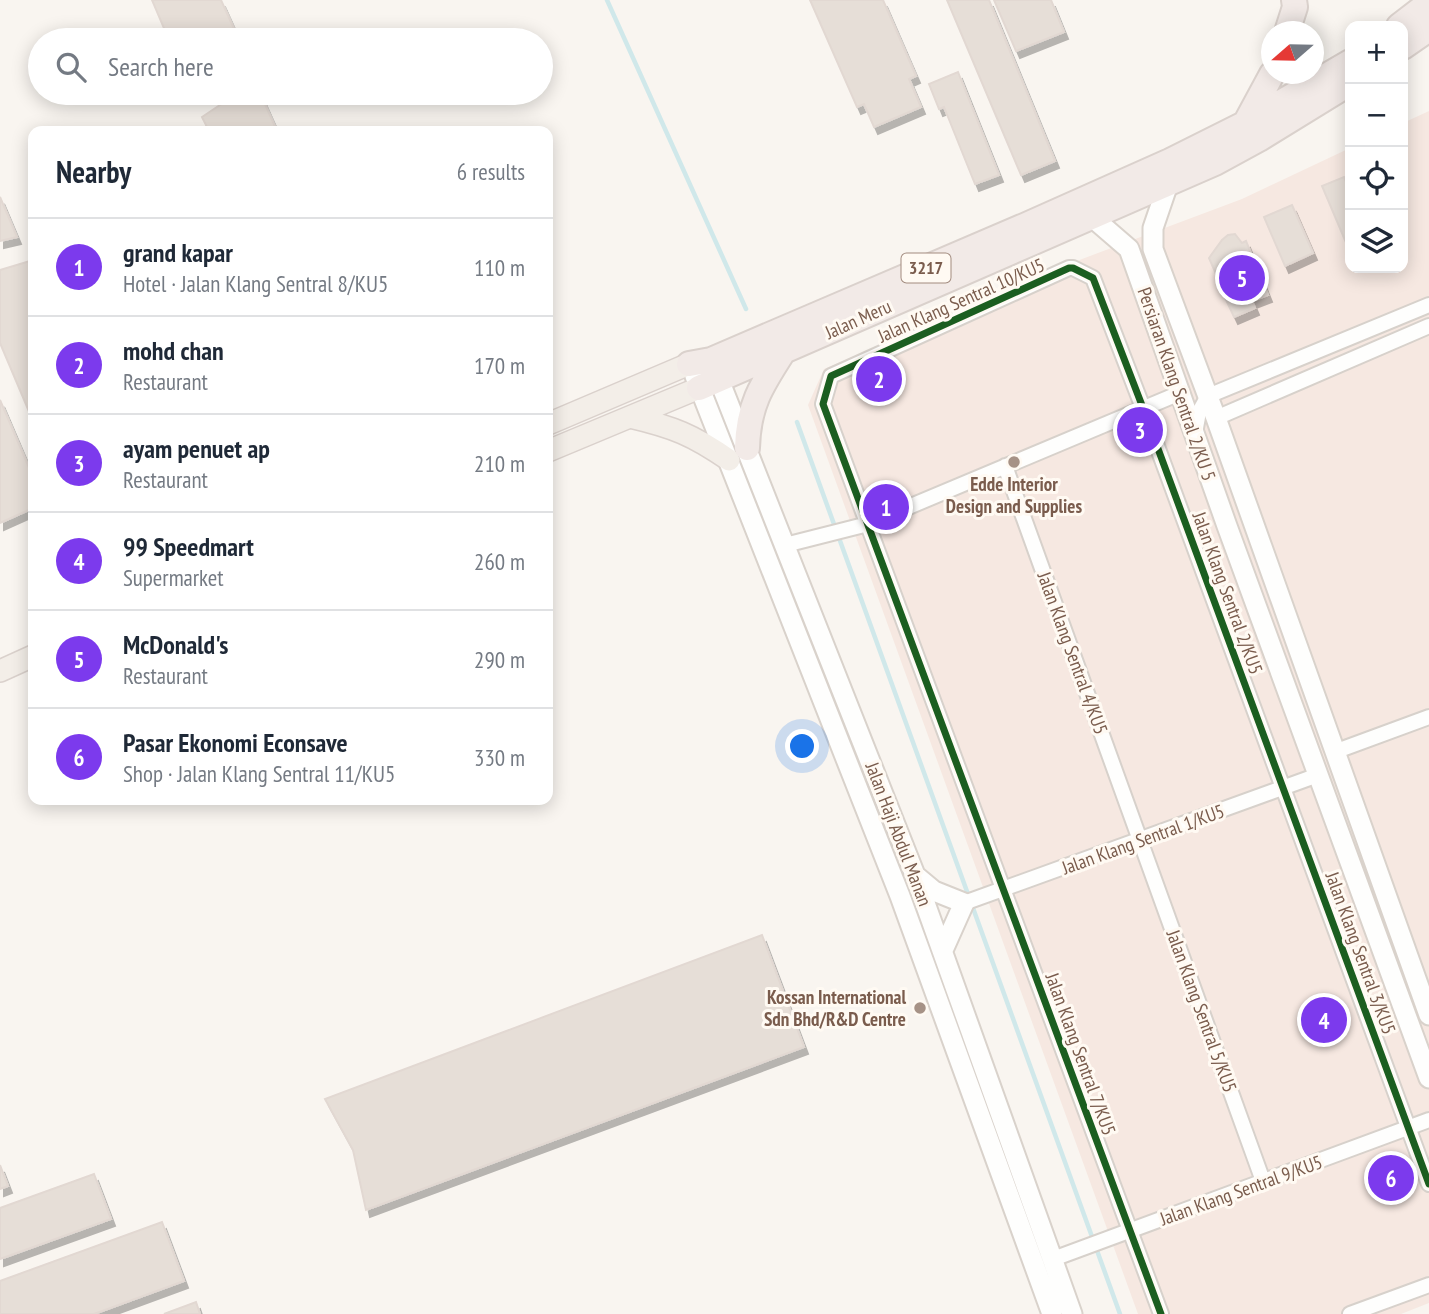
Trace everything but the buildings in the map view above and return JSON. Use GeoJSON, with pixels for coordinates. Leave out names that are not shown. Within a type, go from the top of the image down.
{"type":"FeatureCollection","features":[{"type":"Feature","properties":{"kind":"highway"},"geometry":{"type":"LineString","coordinates":[[1291,21],[1295,7],[1294,0]]}},
{"type":"Feature","properties":{"kind":"highway"},"geometry":{"type":"LineString","coordinates":[[1405,21],[1429,3]]}},
{"type":"Feature","properties":{"kind":"highway"},"geometry":{"type":"LineString","coordinates":[[1408,44],[1429,29]]}},
{"type":"Feature","properties":{"kind":"highway","name":"Jalan Meru"},"geometry":{"type":"LineString","coordinates":[[705,372],[1170,161],[1244,124],[1345,65]]}},
{"type":"Feature","properties":{"kind":"highway"},"geometry":{"type":"LineString","coordinates":[[1244,124],[1266,84]]}},
{"type":"Feature","properties":{"kind":"highway","name":"Jalan Meru"},"geometry":{"type":"LineString","coordinates":[[705,372],[783,352],[1168,184],[1259,139],[1348,84]]}},
{"type":"Feature","properties":{"kind":"highway"},"geometry":{"type":"LineString","coordinates":[[738,454],[759,388],[783,352]]}},
{"type":"Feature","properties":{"kind":"main road","name":"Jalan Meru"},"geometry":{"type":"LineString","coordinates":[[553,449],[630,417],[705,372]]}},
{"type":"Feature","properties":{"kind":"main road","name":"Jalan Meru"},"geometry":{"type":"LineString","coordinates":[[553,422],[705,372]]}},
{"type":"Feature","properties":{"kind":"main road"},"geometry":{"type":"LineString","coordinates":[[630,417],[671,426],[738,454]]}},
{"type":"Feature","properties":{"kind":"main road"},"geometry":{"type":"LineString","coordinates":[[0,671],[28,658]]}},
{"type":"Feature","properties":{"kind":"street","name":"Persiaran Klang Sentral 2/KU 5"},"geometry":{"type":"LineString","coordinates":[[1168,184],[1153,228],[1153,249],[1429,1015]]}},
{"type":"Feature","properties":{"kind":"street","name":"Persiaran Klang Sentral 2/KU 5"},"geometry":{"type":"LineString","coordinates":[[1092,217],[1129,249],[1227,526],[1429,1078]]}},
{"type":"Feature","properties":{"kind":"street","name":"Jalan Klang Sentral 10/KU5"},"geometry":{"type":"LineString","coordinates":[[1003,889],[823,404],[831,376],[1073,268],[1093,278],[1096,283],[1143,408]]}},
{"type":"Feature","properties":{"kind":"street"},"geometry":{"type":"LineString","coordinates":[[1195,436],[1199,412],[1208,397],[1423,307],[1426,327],[1216,418]]}},
{"type":"Feature","properties":{"kind":"street","name":"Jalan Haji Abdul Manan"},"geometry":{"type":"LineString","coordinates":[[705,372],[738,454],[1052,1314]]}},
{"type":"Feature","properties":{"kind":"street"},"geometry":{"type":"LineString","coordinates":[[785,545],[868,524],[1180,393]]}},
{"type":"Feature","properties":{"kind":"street","name":"Jalan Klang Sentral 2/KU5"},"geometry":{"type":"LineString","coordinates":[[1143,408],[1283,788]]}},
{"type":"Feature","properties":{"kind":"street","name":"Jalan Haji Abdul Manan"},"geometry":{"type":"LineString","coordinates":[[738,454],[785,545],[915,875],[1072,1314]]}},
{"type":"Feature","properties":{"kind":"street","name":"Jalan Klang Sentral 4/KU5"},"geometry":{"type":"LineString","coordinates":[[1005,466],[1140,841]]}},
{"type":"Feature","properties":{"kind":"street"},"geometry":{"type":"LineString","coordinates":[[1227,526],[1252,518]]}},
{"type":"Feature","properties":{"kind":"street"},"geometry":{"type":"LineString","coordinates":[[1335,752],[1429,717]]}},
{"type":"Feature","properties":{"kind":"street","name":"Jalan Klang Sentral 1/KU5"},"geometry":{"type":"LineString","coordinates":[[964,904],[1318,775]]}},
{"type":"Feature","properties":{"kind":"street","name":"Jalan Klang Sentral 3/KU5"},"geometry":{"type":"LineString","coordinates":[[1283,788],[1429,1184]]}},
{"type":"Feature","properties":{"kind":"street","name":"Jalan Klang Sentral 5/KU5"},"geometry":{"type":"LineString","coordinates":[[1140,841],[1263,1181]]}},
{"type":"Feature","properties":{"kind":"street"},"geometry":{"type":"LineString","coordinates":[[915,875],[934,891],[964,904],[943,950]]}},
{"type":"Feature","properties":{"kind":"street","name":"Jalan Klang Sentral 7/KU5"},"geometry":{"type":"LineString","coordinates":[[1003,889],[1161,1314]]}},
{"type":"Feature","properties":{"kind":"street","name":"Jalan Klang Sentral 9/KU5"},"geometry":{"type":"LineString","coordinates":[[1053,1259],[1429,1120]]}},
{"type":"Feature","properties":{"kind":"street"},"geometry":{"type":"LineString","coordinates":[[1350,1314],[1429,1285]]}},
{"type":"Feature","properties":{"kind":"shaded area"},"geometry":{"type":"Polygon","coordinates":[[[1429,111],[1429,1303],[1401,1314],[1138,1314],[808,405],[824,369],[1082,259],[1242,199],[1345,150],[1345,273],[1408,273],[1408,121],[1429,111]]]}},
{"type":"Feature","properties":{"kind":"waterway"},"geometry":{"type":"LineString","coordinates":[[607,0],[746,309]]}},
{"type":"Feature","properties":{"kind":"waterway"},"geometry":{"type":"LineString","coordinates":[[797,422],[1120,1314]]}},
{"type":"Feature","properties":{"kind":"cycle path"},"geometry":{"type":"LineString","coordinates":[[1161,1314],[823,404],[831,376],[1069,268],[1093,278],[1429,1184]]}},
{"type":"Feature","properties":{"kind":"place","name":"McDonald's"},"geometry":{"type":"Point","coordinates":[1242,278]}},
{"type":"Feature","properties":{"kind":"place","name":"mohd chan"},"geometry":{"type":"Point","coordinates":[879,379]}},
{"type":"Feature","properties":{"kind":"place","name":"ayam penuet ap"},"geometry":{"type":"Point","coordinates":[1140,430]}},
{"type":"Feature","properties":{"kind":"place","name":"Edde Interior Design and Supplies"},"geometry":{"type":"Point","coordinates":[1014,462]}},
{"type":"Feature","properties":{"kind":"place","name":"grand kapar"},"geometry":{"type":"Point","coordinates":[886,507]}},
{"type":"Feature","properties":{"kind":"place","name":"Kossan International Sdn Bhd/R&D Centre"},"geometry":{"type":"Point","coordinates":[920,1008]}},
{"type":"Feature","properties":{"kind":"place","name":"99 Speedmart"},"geometry":{"type":"Point","coordinates":[1324,1020]}},
{"type":"Feature","properties":{"kind":"place","name":"Pasar Ekonomi Econsave"},"geometry":{"type":"Point","coordinates":[1391,1178]}}]}
